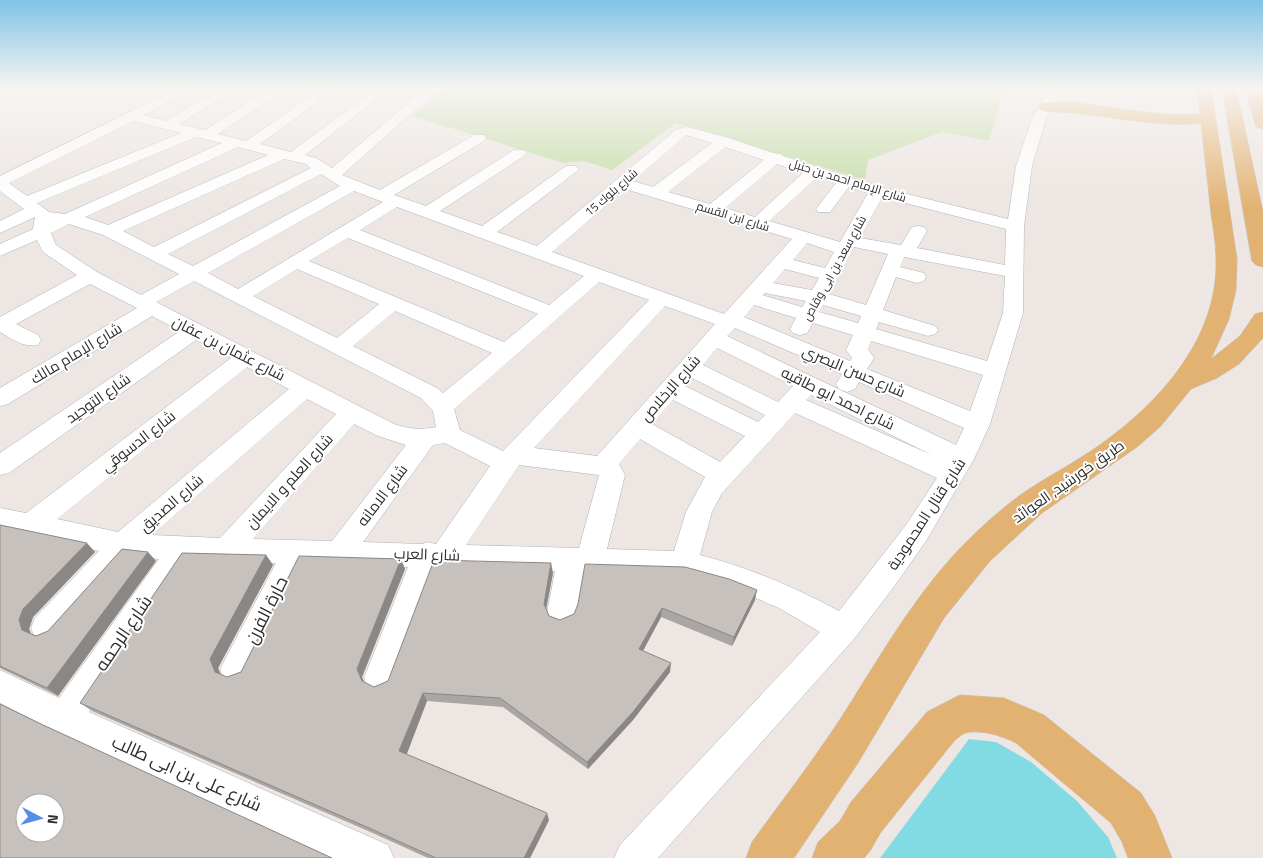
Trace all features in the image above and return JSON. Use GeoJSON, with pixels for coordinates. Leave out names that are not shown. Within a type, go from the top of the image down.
{"type":"FeatureCollection","features":[{"type":"Feature","properties":{"kind":"main road","name":"طريق خورشيد, العوائد"},"geometry":{"type":"LineString","coordinates":[[768,858],[854,733],[899,654],[930,608],[963,568],[996,533],[1031,504],[1066,479],[1102,458],[1135,433],[1162,408],[1183,383],[1200,358],[1221,311],[1227,276],[1227,259],[1209,128]]}},
{"type":"Feature","properties":{"kind":"main road"},"geometry":{"type":"LineString","coordinates":[[1226,128],[1263,261]]}},
{"type":"Feature","properties":{"kind":"main road"},"geometry":{"type":"LineString","coordinates":[[1183,383],[1221,365],[1236,354],[1257,331],[1263,319]]}},
{"type":"Feature","properties":{"kind":"main road"},"geometry":{"type":"LineString","coordinates":[[834,858],[855,836],[866,817],[941,726],[960,714],[981,714],[1004,717],[1030,729],[1126,808],[1140,831],[1150,858]]}},
{"type":"Feature","properties":{"kind":"street"},"geometry":{"type":"LineString","coordinates":[[2,187],[112,128]]}},
{"type":"Feature","properties":{"kind":"street"},"geometry":{"type":"LineString","coordinates":[[181,128],[311,161],[327,172],[353,185],[662,297],[724,326]]}},
{"type":"Feature","properties":{"kind":"street"},"geometry":{"type":"LineString","coordinates":[[0,228],[37,215],[210,128]]}},
{"type":"Feature","properties":{"kind":"street"},"geometry":{"type":"LineString","coordinates":[[67,218],[243,144],[268,128]]}},
{"type":"Feature","properties":{"kind":"street"},"geometry":{"type":"LineString","coordinates":[[109,232],[288,155],[327,128]]}},
{"type":"Feature","properties":{"kind":"street"},"geometry":{"type":"LineString","coordinates":[[153,254],[327,172],[383,128]]}},
{"type":"Feature","properties":{"kind":"street","name":"شارع قنال المحمودية"},"geometry":{"type":"LineString","coordinates":[[633,858],[843,629],[911,541],[957,467],[978,424],[1013,314],[1015,226],[1024,166],[1036,128]]}},
{"type":"Feature","properties":{"kind":"street","name":"شارع الإمام احمد بن حنبل"},"geometry":{"type":"LineString","coordinates":[[682,132],[690,131],[724,141],[877,191],[1015,226]]}},
{"type":"Feature","properties":{"kind":"street","name":"شارع بلوك 15"},"geometry":{"type":"LineString","coordinates":[[540,253],[682,132]]}},
{"type":"Feature","properties":{"kind":"street"},"geometry":{"type":"LineString","coordinates":[[238,297],[346,231],[389,198],[479,138]]}},
{"type":"Feature","properties":{"kind":"street"},"geometry":{"type":"LineString","coordinates":[[656,193],[724,141]]}},
{"type":"Feature","properties":{"kind":"street"},"geometry":{"type":"LineString","coordinates":[[428,212],[519,153]]}},
{"type":"Feature","properties":{"kind":"street"},"geometry":{"type":"LineString","coordinates":[[713,210],[776,157]]}},
{"type":"Feature","properties":{"kind":"street"},"geometry":{"type":"LineString","coordinates":[[484,233],[571,169]]}},
{"type":"Feature","properties":{"kind":"street"},"geometry":{"type":"LineString","coordinates":[[758,223],[815,170]]}},
{"type":"Feature","properties":{"kind":"street"},"geometry":{"type":"LineString","coordinates":[[824,209],[846,180]]}},
{"type":"Feature","properties":{"kind":"street","name":"شارع ابن القسم"},"geometry":{"type":"LineString","coordinates":[[622,182],[803,237],[847,245],[902,251],[1014,272]]}},
{"type":"Feature","properties":{"kind":"street","name":"شارع الإمام مالك"},"geometry":{"type":"LineString","coordinates":[[0,398],[147,306],[193,274],[353,185]]}},
{"type":"Feature","properties":{"kind":"street","name":"شارع عثمان بن عفان"},"geometry":{"type":"LineString","coordinates":[[2,187],[37,215],[81,221],[109,232],[429,393],[443,406]]}},
{"type":"Feature","properties":{"kind":"street","name":"شارع سعد بن ابى وقاص"},"geometry":{"type":"LineString","coordinates":[[757,359],[785,342],[813,306],[877,191]]}},
{"type":"Feature","properties":{"kind":"street"},"geometry":{"type":"LineString","coordinates":[[0,251],[37,215]]}},
{"type":"Feature","properties":{"kind":"street","name":"شارع عثمان بن عفان"},"geometry":{"type":"LineString","coordinates":[[37,215],[43,240],[49,248],[90,276],[351,412],[403,436],[436,436],[510,459],[607,467]]}},
{"type":"Feature","properties":{"kind":"street"},"geometry":{"type":"LineString","coordinates":[[346,231],[552,313]]}},
{"type":"Feature","properties":{"kind":"street"},"geometry":{"type":"LineString","coordinates":[[838,398],[863,358],[856,350],[890,270],[902,251],[918,232]]}},
{"type":"Feature","properties":{"kind":"street","name":"شارع الإخلاص"},"geometry":{"type":"LineString","coordinates":[[607,467],[608,459],[803,237]]}},
{"type":"Feature","properties":{"kind":"street"},"geometry":{"type":"LineString","coordinates":[[295,262],[507,351]]}},
{"type":"Feature","properties":{"kind":"street"},"geometry":{"type":"LineString","coordinates":[[781,262],[830,275]]}},
{"type":"Feature","properties":{"kind":"street"},"geometry":{"type":"LineString","coordinates":[[890,270],[917,277]]}},
{"type":"Feature","properties":{"kind":"street"},"geometry":{"type":"LineString","coordinates":[[436,436],[448,419],[443,406],[597,274]]}},
{"type":"Feature","properties":{"kind":"street"},"geometry":{"type":"LineString","coordinates":[[0,325],[90,276]]}},
{"type":"Feature","properties":{"kind":"street"},"geometry":{"type":"LineString","coordinates":[[755,292],[813,306],[872,313],[928,330]]}},
{"type":"Feature","properties":{"kind":"street"},"geometry":{"type":"LineString","coordinates":[[380,678],[435,554],[510,459],[662,297]]}},
{"type":"Feature","properties":{"kind":"street"},"geometry":{"type":"LineString","coordinates":[[338,347],[393,304]]}},
{"type":"Feature","properties":{"kind":"street"},"geometry":{"type":"LineString","coordinates":[[813,306],[864,332],[995,371]]}},
{"type":"Feature","properties":{"kind":"street"},"geometry":{"type":"LineString","coordinates":[[0,325],[31,340]]}},
{"type":"Feature","properties":{"kind":"street","name":"شارع حسن البصري"},"geometry":{"type":"LineString","coordinates":[[724,326],[785,342],[978,424]]}},
{"type":"Feature","properties":{"kind":"street","name":"شارع احمد ابو طاقيه"},"geometry":{"type":"LineString","coordinates":[[724,326],[757,359],[838,398],[957,467]]}},
{"type":"Feature","properties":{"kind":"street","name":"شارع التوحيد"},"geometry":{"type":"LineString","coordinates":[[0,466],[195,331]]}},
{"type":"Feature","properties":{"kind":"street","name":"شارع الدسوقي"},"geometry":{"type":"LineString","coordinates":[[31,525],[246,357]]}},
{"type":"Feature","properties":{"kind":"street"},"geometry":{"type":"LineString","coordinates":[[688,367],[785,408],[957,467]]}},
{"type":"Feature","properties":{"kind":"street"},"geometry":{"type":"LineString","coordinates":[[684,563],[704,498],[722,475],[808,384]]}},
{"type":"Feature","properties":{"kind":"street","name":"شارع الصديق"},"geometry":{"type":"LineString","coordinates":[[46,628],[123,544],[305,388]]}},
{"type":"Feature","properties":{"kind":"street"},"geometry":{"type":"LineString","coordinates":[[669,388],[761,434]]}},
{"type":"Feature","properties":{"kind":"street","name":"شارع العلم و الايمان"},"geometry":{"type":"LineString","coordinates":[[227,550],[351,412]]}},
{"type":"Feature","properties":{"kind":"street"},"geometry":{"type":"LineString","coordinates":[[637,426],[722,475]]}},
{"type":"Feature","properties":{"kind":"street","name":"شارع الامانه"},"geometry":{"type":"LineString","coordinates":[[340,552],[436,436]]}},
{"type":"Feature","properties":{"kind":"street"},"geometry":{"type":"LineString","coordinates":[[562,613],[612,475],[607,467]]}},
{"type":"Feature","properties":{"kind":"street","name":"شارع العرب"},"geometry":{"type":"LineString","coordinates":[[0,519],[123,544],[182,548],[435,554],[684,563],[737,577],[772,591],[843,629]]}},
{"type":"Feature","properties":{"kind":"street","name":"شارع الرحمه"},"geometry":{"type":"LineString","coordinates":[[65,718],[182,548]]}},
{"type":"Feature","properties":{"kind":"street","name":"حارة الفرن"},"geometry":{"type":"LineString","coordinates":[[236,669],[297,551]]}},
{"type":"Feature","properties":{"kind":"street","name":"شارع على بن ابى طالب"},"geometry":{"type":"LineString","coordinates":[[0,686],[65,718],[375,858]]}},
{"type":"Feature","properties":{"kind":"green space"},"geometry":{"type":"Polygon","coordinates":[[[451,128],[669,128],[612,170],[584,161],[564,163],[451,128]]]}},
{"type":"Feature","properties":{"kind":"green space"},"geometry":{"type":"Polygon","coordinates":[[[693,128],[993,128],[989,141],[942,132],[868,160],[865,180],[693,128]]]}},
{"type":"Feature","properties":{"kind":"water"},"geometry":{"type":"Polygon","coordinates":[[[969,739],[996,742],[1031,762],[1077,801],[1108,837],[1117,858],[880,858],[969,739]]]}},
{"type":"Feature","properties":{"kind":"building"},"geometry":{"type":"Polygon","coordinates":[[[0,525],[87,543],[23,609],[19,620],[22,630],[36,636],[48,631],[122,549],[148,552],[47,688],[0,666],[0,525]]]}},
{"type":"Feature","properties":{"kind":"building"},"geometry":{"type":"Polygon","coordinates":[[[182,553],[266,555],[210,659],[215,672],[227,677],[241,672],[299,556],[401,559],[357,669],[362,681],[374,687],[388,681],[434,560],[551,563],[544,604],[549,616],[560,620],[574,614],[578,604],[585,564],[685,567],[729,579],[757,590],[734,637],[662,608],[639,649],[671,663],[633,712],[587,762],[500,698],[423,693],[399,751],[547,813],[524,858],[436,858],[80,703],[182,553]]]}},
{"type":"Feature","properties":{"kind":"building"},"geometry":{"type":"Polygon","coordinates":[[[0,704],[41,724],[332,858],[0,858],[0,704]]]}}]}
